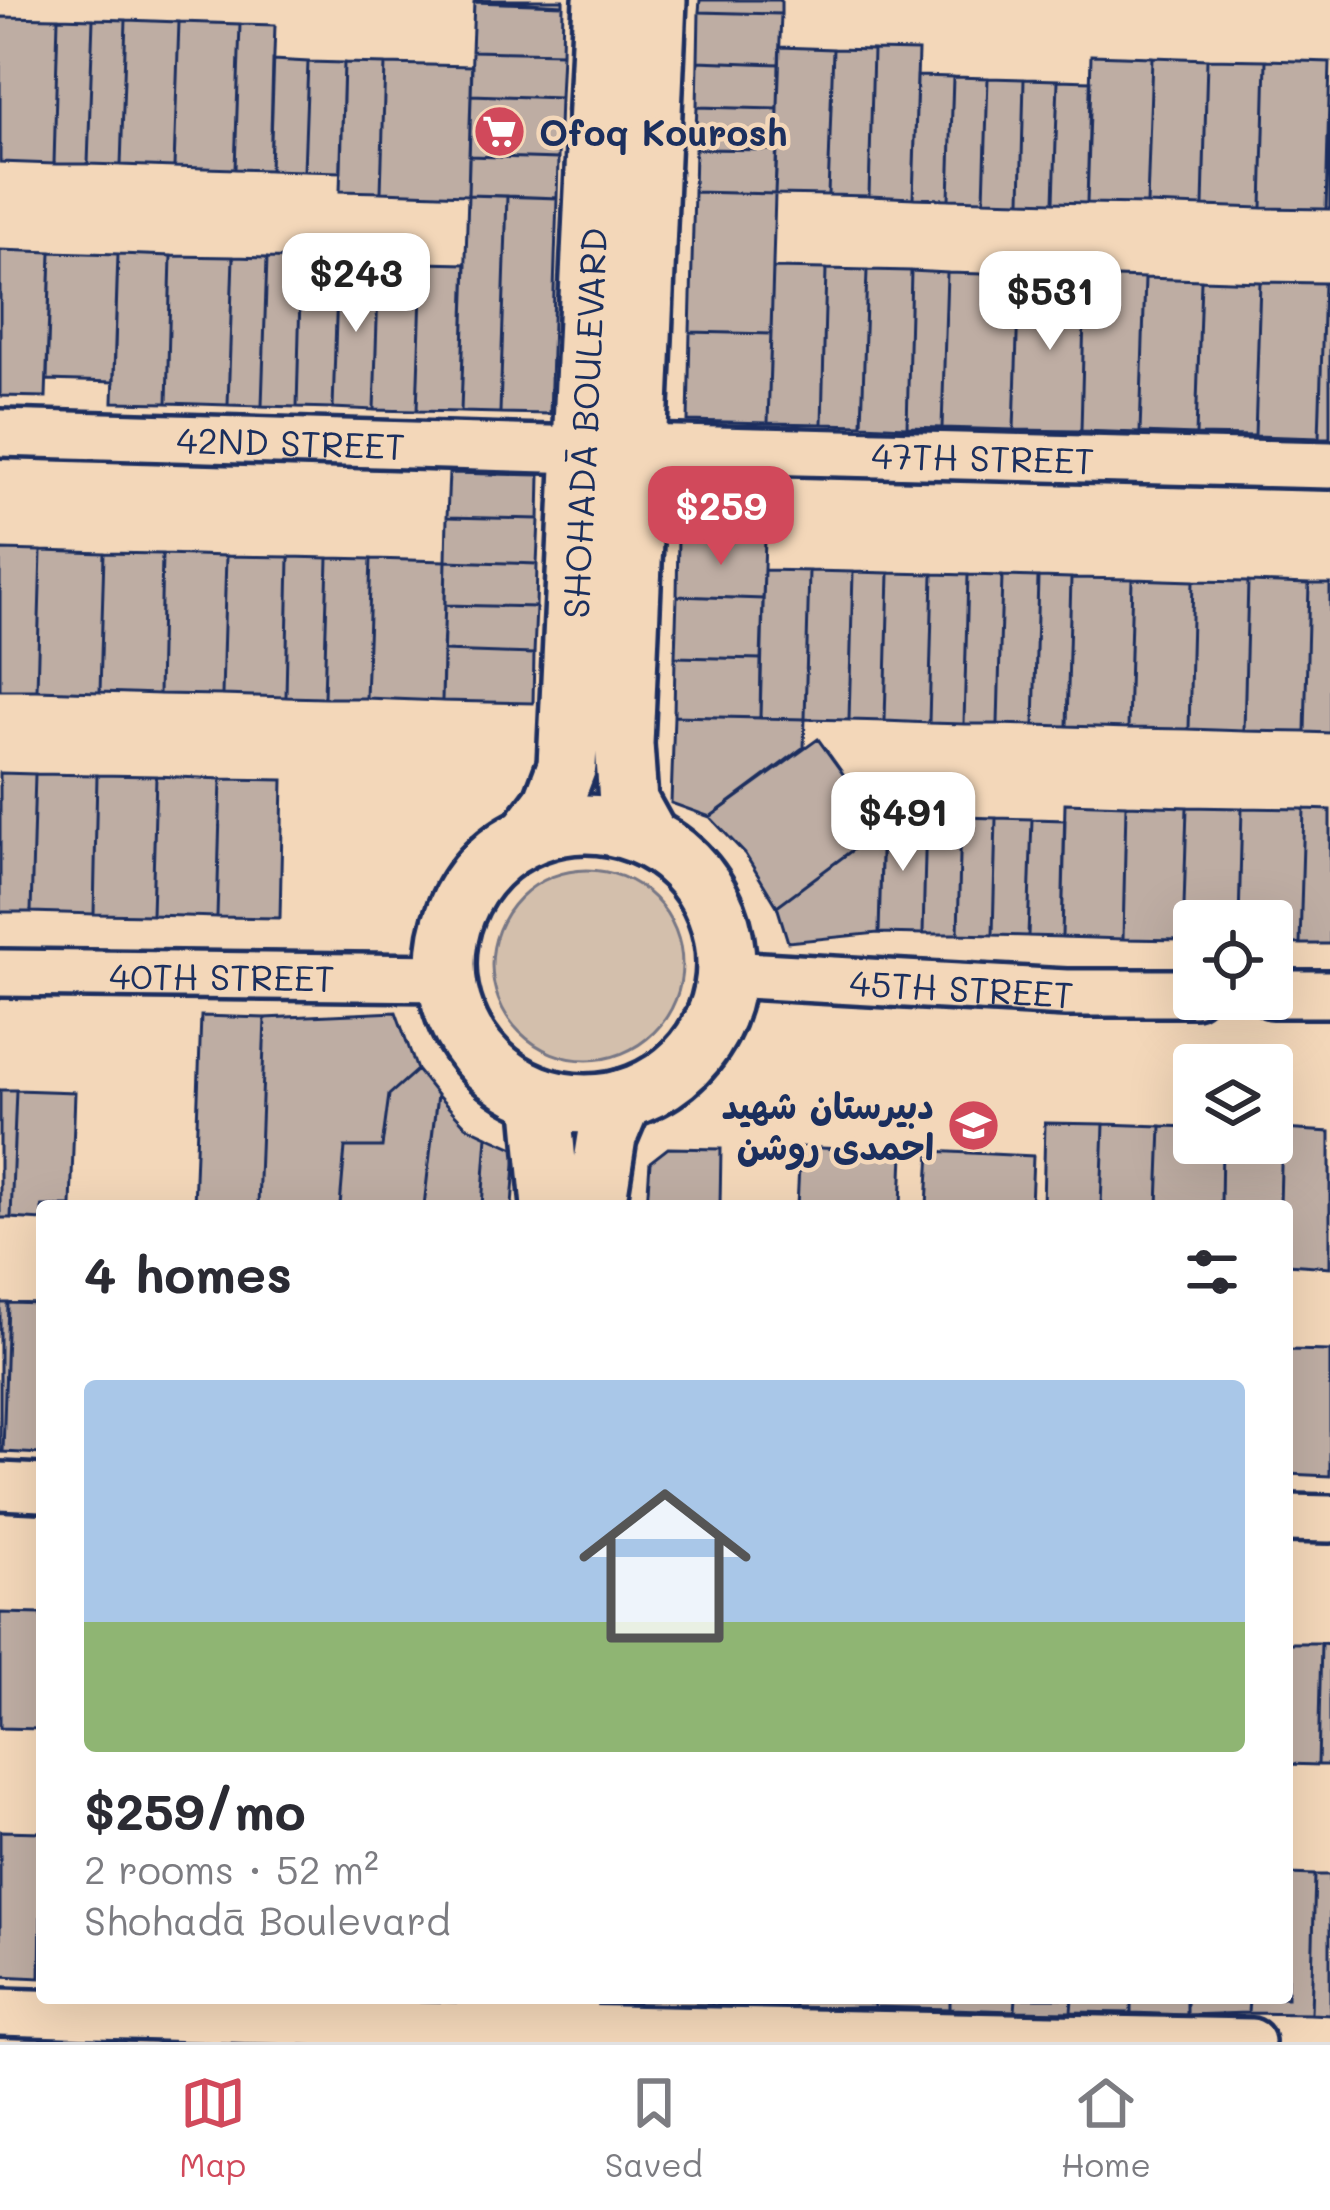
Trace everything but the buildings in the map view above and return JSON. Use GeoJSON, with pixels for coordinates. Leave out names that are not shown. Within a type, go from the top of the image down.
{"type":"FeatureCollection","features":[{"type":"Feature","properties":{"kind":"main road","name":"SHOHADĀ BOULEVARD"},"geometry":{"type":"LineString","coordinates":[[603,0],[610,449],[624,744],[628,801],[648,837]]}},
{"type":"Feature","properties":{"kind":"main road","name":"SHOHADĀ BOULEVARD"},"geometry":{"type":"LineString","coordinates":[[529,835],[553,803],[566,766],[610,449],[657,0]]}},
{"type":"Feature","properties":{"kind":"main road"},"geometry":{"type":"LineString","coordinates":[[571,823],[614,825],[648,837],[686,863],[709,893],[724,929],[728,974],[717,1018],[692,1057],[660,1085],[623,1099],[585,1104],[520,1089],[483,1060],[457,1023],[445,978],[448,934],[464,892],[492,859],[529,835],[571,823]]}},
{"type":"Feature","properties":{"kind":"main road"},"geometry":{"type":"LineString","coordinates":[[541,1097],[550,1200]]}},
{"type":"Feature","properties":{"kind":"main road"},"geometry":{"type":"LineString","coordinates":[[597,1200],[607,1137],[623,1099]]}},
{"type":"Feature","properties":{"kind":"street","name":"42ND STREET"},"geometry":{"type":"LineString","coordinates":[[0,433],[610,449]]}},
{"type":"Feature","properties":{"kind":"street","name":"47TH STREET"},"geometry":{"type":"LineString","coordinates":[[610,449],[1330,465]]}},
{"type":"Feature","properties":{"kind":"street","name":"40TH STREET"},"geometry":{"type":"LineString","coordinates":[[0,973],[445,978]]}},
{"type":"Feature","properties":{"kind":"street","name":"45TH STREET"},"geometry":{"type":"LineString","coordinates":[[728,974],[1066,993],[1173,994]]}},
{"type":"Feature","properties":{"kind":"street"},"geometry":{"type":"LineString","coordinates":[[1293,994],[1330,994]]}},
{"type":"Feature","properties":{"kind":"street"},"geometry":{"type":"LineString","coordinates":[[0,1486],[36,1488]]}},
{"type":"Feature","properties":{"kind":"street"},"geometry":{"type":"LineString","coordinates":[[1293,1518],[1330,1519]]}},
{"type":"Feature","properties":{"kind":"street"},"geometry":{"type":"LineString","coordinates":[[0,2012],[1252,2042]]}},
{"type":"Feature","properties":{"kind":"shaded area"},"geometry":{"type":"Polygon","coordinates":[[[587,870],[624,877],[655,897],[675,928],[682,965],[675,1002],[655,1033],[624,1053],[587,1060],[550,1053],[519,1033],[499,1002],[492,965],[499,928],[519,897],[550,877],[587,870]]]}},
{"type":"Feature","properties":{"kind":"place","name":"Ofoq Kourosh"},"geometry":{"type":"Point","coordinates":[500,131]}},
{"type":"Feature","properties":{"kind":"place","name":"دبیرستان شهید احمدی روشن"},"geometry":{"type":"Point","coordinates":[973,1125]}}]}
